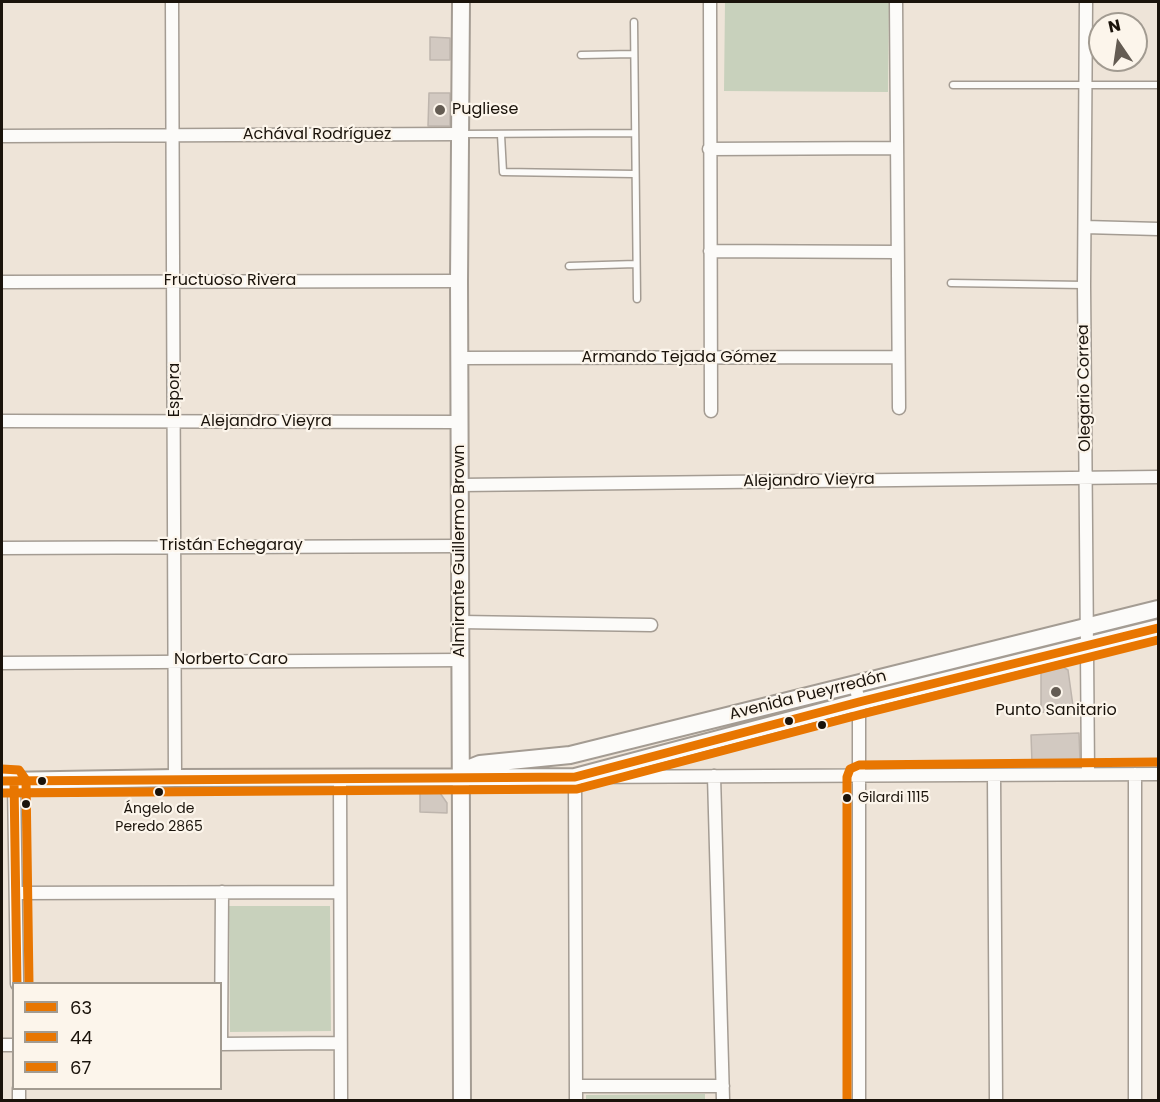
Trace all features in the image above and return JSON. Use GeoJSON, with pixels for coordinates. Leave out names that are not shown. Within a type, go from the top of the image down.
{"type":"FeatureCollection","features":[{"type":"Feature","properties":{"kind":"main road","name":"Almirante Guillermo Brown"},"geometry":{"type":"LineString","coordinates":[[461,2],[459,422],[462,1101]]}},
{"type":"Feature","properties":{"kind":"main road","name":"Avenida Pueyrredón"},"geometry":{"type":"LineString","coordinates":[[461,779],[470,768],[480,764],[570,754],[1158,609]]}},
{"type":"Feature","properties":{"kind":"main road","name":"Avenida Pueyrredón"},"geometry":{"type":"LineString","coordinates":[[8,781],[175,778],[575,777],[859,702],[1158,628]]}},
{"type":"Feature","properties":{"kind":"street","name":"Espora"},"geometry":{"type":"LineString","coordinates":[[172,2],[175,778]]}},
{"type":"Feature","properties":{"kind":"street"},"geometry":{"type":"LineString","coordinates":[[710,2],[711,411]]}},
{"type":"Feature","properties":{"kind":"street"},"geometry":{"type":"LineString","coordinates":[[896,2],[898,408]]}},
{"type":"Feature","properties":{"kind":"street","name":"Olegario Correa"},"geometry":{"type":"LineString","coordinates":[[1086,2],[1084,285],[1089,774]]}},
{"type":"Feature","properties":{"kind":"street","name":"Achával Rodríguez"},"geometry":{"type":"LineString","coordinates":[[2,135],[460,134]]}},
{"type":"Feature","properties":{"kind":"street"},"geometry":{"type":"LineString","coordinates":[[710,149],[897,148]]}},
{"type":"Feature","properties":{"kind":"street"},"geometry":{"type":"LineString","coordinates":[[1085,227],[1158,229]]}},
{"type":"Feature","properties":{"kind":"street"},"geometry":{"type":"LineString","coordinates":[[710,252],[897,252]]}},
{"type":"Feature","properties":{"kind":"street","name":"Fructuoso Rivera"},"geometry":{"type":"LineString","coordinates":[[2,282],[459,281]]}},
{"type":"Feature","properties":{"kind":"street","name":"Armando Tejada Gómez"},"geometry":{"type":"LineString","coordinates":[[459,358],[898,357]]}},
{"type":"Feature","properties":{"kind":"street","name":"Alejandro Vieyra"},"geometry":{"type":"LineString","coordinates":[[2,421],[459,422]]}},
{"type":"Feature","properties":{"kind":"street","name":"Alejandro Vieyra"},"geometry":{"type":"LineString","coordinates":[[460,485],[1158,477]]}},
{"type":"Feature","properties":{"kind":"street","name":"Tristán Echegaray"},"geometry":{"type":"LineString","coordinates":[[2,548],[460,546]]}},
{"type":"Feature","properties":{"kind":"street"},"geometry":{"type":"LineString","coordinates":[[461,622],[651,625]]}},
{"type":"Feature","properties":{"kind":"street","name":"Norberto Caro"},"geometry":{"type":"LineString","coordinates":[[2,663],[175,660],[461,660]]}},
{"type":"Feature","properties":{"kind":"street"},"geometry":{"type":"LineString","coordinates":[[855,684],[859,702],[859,1101]]}},
{"type":"Feature","properties":{"kind":"street"},"geometry":{"type":"LineString","coordinates":[[1135,774],[1136,1101]]}},
{"type":"Feature","properties":{"kind":"street"},"geometry":{"type":"LineString","coordinates":[[576,1101],[575,777],[1158,774]]}},
{"type":"Feature","properties":{"kind":"street"},"geometry":{"type":"LineString","coordinates":[[994,775],[996,1101]]}},
{"type":"Feature","properties":{"kind":"street"},"geometry":{"type":"LineString","coordinates":[[714,776],[723,1101]]}},
{"type":"Feature","properties":{"kind":"street"},"geometry":{"type":"LineString","coordinates":[[340,778],[341,1101]]}},
{"type":"Feature","properties":{"kind":"street"},"geometry":{"type":"LineString","coordinates":[[8,781],[16,893],[17,982]]}},
{"type":"Feature","properties":{"kind":"street"},"geometry":{"type":"LineString","coordinates":[[221,982],[222,892]]}},
{"type":"Feature","properties":{"kind":"street"},"geometry":{"type":"LineString","coordinates":[[16,893],[340,892]]}},
{"type":"Feature","properties":{"kind":"street"},"geometry":{"type":"LineString","coordinates":[[222,1044],[340,1043]]}},
{"type":"Feature","properties":{"kind":"street"},"geometry":{"type":"LineString","coordinates":[[576,1086],[723,1086]]}},
{"type":"Feature","properties":{"kind":"lane"},"geometry":{"type":"LineString","coordinates":[[634,22],[633,133],[637,299]]}},
{"type":"Feature","properties":{"kind":"lane"},"geometry":{"type":"LineString","coordinates":[[580,55],[634,54]]}},
{"type":"Feature","properties":{"kind":"lane"},"geometry":{"type":"LineString","coordinates":[[953,85],[1158,85]]}},
{"type":"Feature","properties":{"kind":"lane","name":"Achával Rodríguez"},"geometry":{"type":"LineString","coordinates":[[460,134],[633,133]]}},
{"type":"Feature","properties":{"kind":"lane"},"geometry":{"type":"LineString","coordinates":[[501,135],[502,172],[634,174]]}},
{"type":"Feature","properties":{"kind":"lane"},"geometry":{"type":"LineString","coordinates":[[569,266],[636,264]]}},
{"type":"Feature","properties":{"kind":"lane"},"geometry":{"type":"LineString","coordinates":[[951,283],[1084,285]]}},
{"type":"Feature","properties":{"kind":"green space"},"geometry":{"type":"Polygon","coordinates":[[[725,2],[889,2],[888,92],[724,91],[725,2]]]}},
{"type":"Feature","properties":{"kind":"green space"},"geometry":{"type":"Polygon","coordinates":[[[229,906],[330,906],[331,1031],[230,1032],[229,906]]]}},
{"type":"Feature","properties":{"kind":"green space"},"geometry":{"type":"Polygon","coordinates":[[[705,1094],[705,1100],[586,1100],[586,1095],[705,1094]]]}},
{"type":"Feature","properties":{"kind":"building"},"geometry":{"type":"Polygon","coordinates":[[[430,37],[450,38],[450,60],[430,60],[430,37]]]}},
{"type":"Feature","properties":{"kind":"building","name":"Pugliese"},"geometry":{"type":"Polygon","coordinates":[[[429,93],[450,93],[450,126],[428,126],[429,93]]]}},
{"type":"Feature","properties":{"kind":"building","name":"Punto Sanitario"},"geometry":{"type":"Polygon","coordinates":[[[1058,664],[1068,670],[1074,713],[1041,712],[1041,672],[1046,671],[1045,667],[1058,664]]]}},
{"type":"Feature","properties":{"kind":"building"},"geometry":{"type":"Polygon","coordinates":[[[1079,733],[1080,761],[1032,763],[1031,735],[1079,733]]]}},
{"type":"Feature","properties":{"kind":"building"},"geometry":{"type":"Polygon","coordinates":[[[420,793],[440,793],[447,803],[447,813],[420,812],[420,793]]]}},
{"type":"Feature","properties":{"kind":"transit line","name":"63"},"geometry":{"type":"LineString","coordinates":[[2,781],[575,777],[859,702],[1158,628]]}},
{"type":"Feature","properties":{"kind":"transit line","name":"44"},"geometry":{"type":"LineString","coordinates":[[2,793],[577,789],[862,714],[1158,640]]}},
{"type":"Feature","properties":{"kind":"transit line","name":"67"},"geometry":{"type":"LineString","coordinates":[[847,1100],[847,777],[850,769],[859,765],[1158,762]]}},
{"type":"Feature","properties":{"kind":"transit line","name":"67"},"geometry":{"type":"LineString","coordinates":[[2,769],[19,770],[26,780],[29,982]]}},
{"type":"Feature","properties":{"kind":"transit line","name":"63"},"geometry":{"type":"LineString","coordinates":[[14,781],[17,982]]}},
{"type":"Feature","properties":{"kind":"place","name":"Pugliese"},"geometry":{"type":"Point","coordinates":[440,110]}},
{"type":"Feature","properties":{"kind":"place","name":"Punto Sanitario"},"geometry":{"type":"Point","coordinates":[1056,692]}},
{"type":"Feature","properties":{"kind":"place","name":"Ángelo de Peredo 2865"},"geometry":{"type":"Point","coordinates":[159,792]}},
{"type":"Feature","properties":{"kind":"place","name":"Gilardi 1115"},"geometry":{"type":"Point","coordinates":[847,798]}}]}
